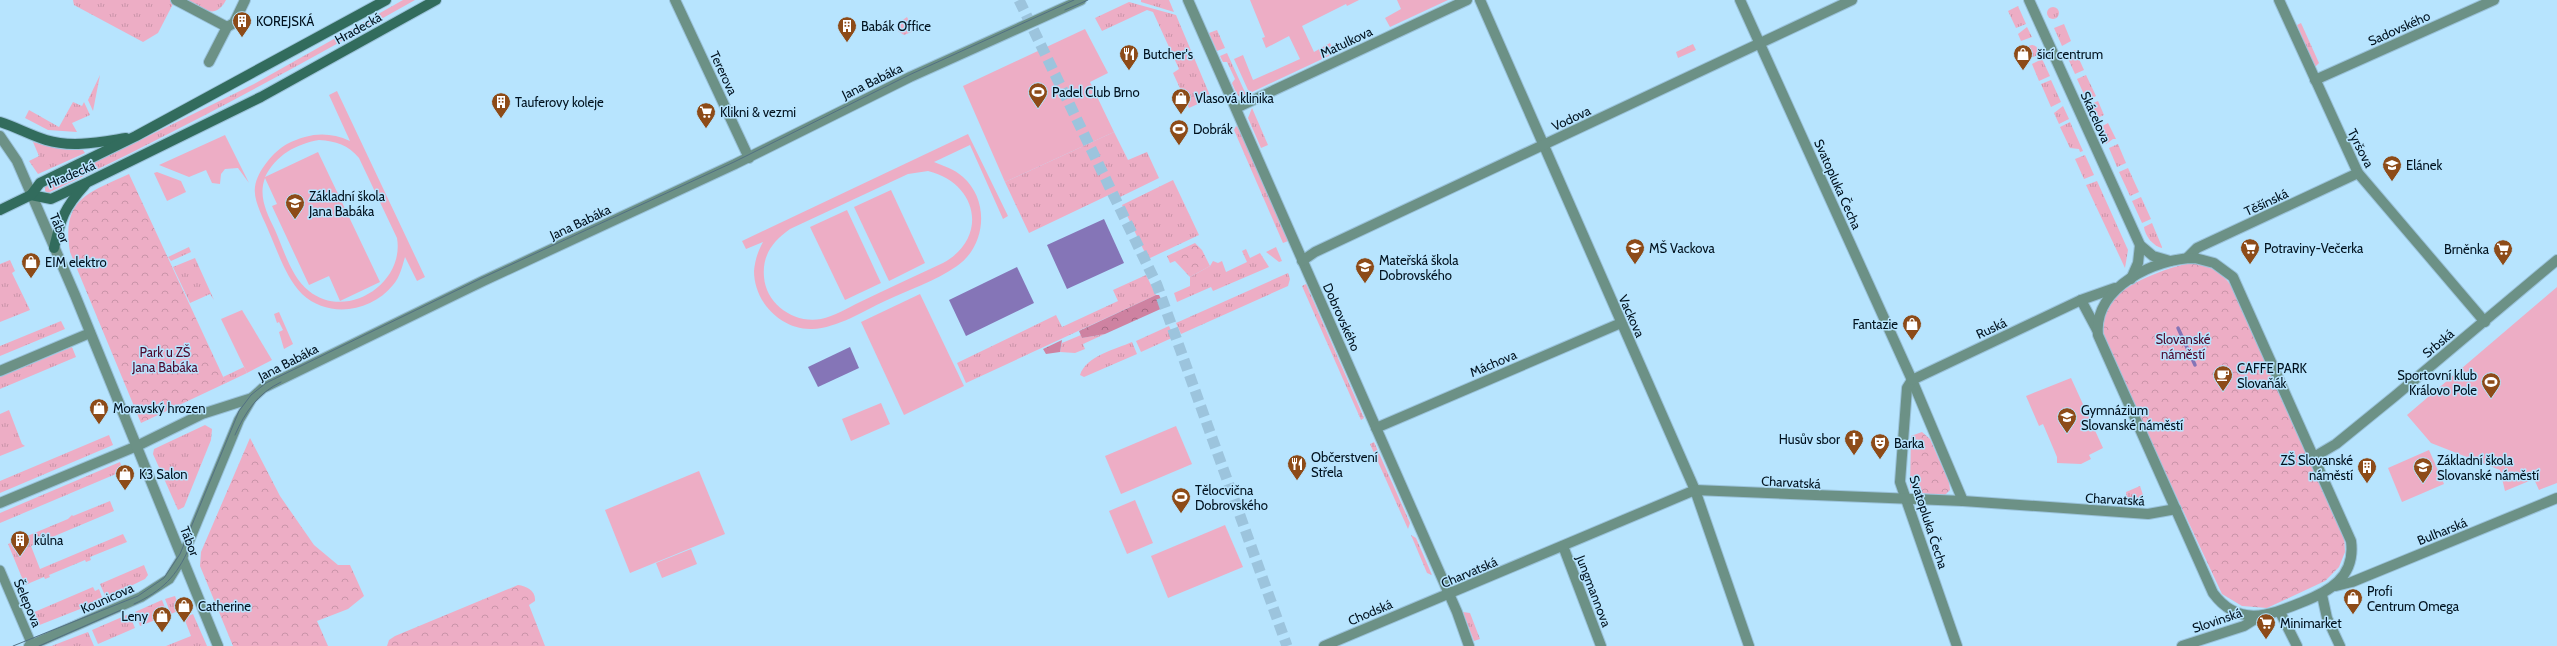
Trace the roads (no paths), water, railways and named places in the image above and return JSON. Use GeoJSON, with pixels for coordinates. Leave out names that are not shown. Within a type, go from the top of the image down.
{"type":"FeatureCollection","features":[{"type":"Feature","properties":{"kind":"main road","name":"Hradecká"},"geometry":{"type":"LineString","coordinates":[[386,0],[136,136],[40,183],[31,195],[51,199],[88,182],[261,97],[436,0]]}},
{"type":"Feature","properties":{"kind":"main road"},"geometry":{"type":"LineString","coordinates":[[0,122],[48,140],[69,143],[86,144],[136,136]]}},
{"type":"Feature","properties":{"kind":"main road"},"geometry":{"type":"LineString","coordinates":[[54,248],[60,221],[68,204],[88,182]]}},
{"type":"Feature","properties":{"kind":"main road"},"geometry":{"type":"LineString","coordinates":[[0,210],[31,195]]}},
{"type":"Feature","properties":{"kind":"street"},"geometry":{"type":"LineString","coordinates":[[176,0],[227,27]]}},
{"type":"Feature","properties":{"kind":"street"},"geometry":{"type":"LineString","coordinates":[[209,62],[227,27],[234,23],[245,0]]}},
{"type":"Feature","properties":{"kind":"street","name":"Tererova"},"geometry":{"type":"LineString","coordinates":[[675,0],[749,158]]}},
{"type":"Feature","properties":{"kind":"street","name":"Jana Babáka"},"geometry":{"type":"LineString","coordinates":[[182,558],[235,427],[252,398],[263,388],[749,158],[904,81],[1081,0]]}},
{"type":"Feature","properties":{"kind":"street","name":"Dobrovského"},"geometry":{"type":"LineString","coordinates":[[1188,0],[1376,428],[1469,646]]}},
{"type":"Feature","properties":{"kind":"street","name":"Matulkova"},"geometry":{"type":"LineString","coordinates":[[1236,108],[1467,0]]}},
{"type":"Feature","properties":{"kind":"street","name":"Vackova"},"geometry":{"type":"LineString","coordinates":[[1480,0],[1695,490],[1749,646]]}},
{"type":"Feature","properties":{"kind":"street","name":"Svatopluka Čecha"},"geometry":{"type":"LineString","coordinates":[[1740,0],[1912,380],[1964,501]]}},
{"type":"Feature","properties":{"kind":"street","name":"Vodova"},"geometry":{"type":"LineString","coordinates":[[1302,260],[1315,252],[1544,146],[1852,0]]}},
{"type":"Feature","properties":{"kind":"street","name":"Skácelova"},"geometry":{"type":"LineString","coordinates":[[2029,0],[2140,245],[2153,256],[2170,261]]}},
{"type":"Feature","properties":{"kind":"street","name":"Tyršova"},"geometry":{"type":"LineString","coordinates":[[2279,0],[2358,173],[2485,322]]}},
{"type":"Feature","properties":{"kind":"street","name":"Sadovského"},"geometry":{"type":"LineString","coordinates":[[2315,80],[2494,0]]}},
{"type":"Feature","properties":{"kind":"street","name":"Tábor"},"geometry":{"type":"LineString","coordinates":[[0,136],[17,161],[137,446],[218,646]]}},
{"type":"Feature","properties":{"kind":"street","name":"Těšínská"},"geometry":{"type":"LineString","coordinates":[[2187,258],[2197,248],[2358,173]]}},
{"type":"Feature","properties":{"kind":"street"},"geometry":{"type":"LineString","coordinates":[[2131,279],[2138,263],[2140,245]]}},
{"type":"Feature","properties":{"kind":"street"},"geometry":{"type":"LineString","coordinates":[[2081,300],[2097,330],[2101,345],[2217,598],[2233,611],[2260,616],[2280,612],[2322,595],[2336,586],[2351,561],[2351,541],[2233,277],[2214,263],[2187,258],[2170,261],[2115,288],[2104,304],[2097,330]]}},
{"type":"Feature","properties":{"kind":"street","name":"Srbská"},"geometry":{"type":"LineString","coordinates":[[2314,457],[2336,444],[2485,322],[2557,260]]}},
{"type":"Feature","properties":{"kind":"street","name":"Ruská"},"geometry":{"type":"LineString","coordinates":[[1912,380],[2081,300],[2115,288]]}},
{"type":"Feature","properties":{"kind":"street","name":"Máchova"},"geometry":{"type":"LineString","coordinates":[[1376,428],[1621,323]]}},
{"type":"Feature","properties":{"kind":"street"},"geometry":{"type":"LineString","coordinates":[[0,371],[90,333]]}},
{"type":"Feature","properties":{"kind":"street","name":"Svatopluka Čecha"},"geometry":{"type":"LineString","coordinates":[[1912,380],[1907,388],[1900,482],[1957,646]]}},
{"type":"Feature","properties":{"kind":"street"},"geometry":{"type":"LineString","coordinates":[[0,503],[137,446],[202,414],[252,398]]}},
{"type":"Feature","properties":{"kind":"street","name":"Charvatská"},"geometry":{"type":"LineString","coordinates":[[1427,603],[1695,490],[1907,501],[1964,501],[2148,514],[2176,509]]}},
{"type":"Feature","properties":{"kind":"street","name":"Bulharská"},"geometry":{"type":"LineString","coordinates":[[2336,586],[2352,582],[2557,498]]}},
{"type":"Feature","properties":{"kind":"street","name":"Jungmannova"},"geometry":{"type":"LineString","coordinates":[[1563,546],[1601,646]]}},
{"type":"Feature","properties":{"kind":"street","name":"Kounicova"},"geometry":{"type":"LineString","coordinates":[[31,646],[148,594],[169,579],[182,558]]}},
{"type":"Feature","properties":{"kind":"street","name":"Šelepova"},"geometry":{"type":"LineString","coordinates":[[0,570],[31,646]]}},
{"type":"Feature","properties":{"kind":"street"},"geometry":{"type":"LineString","coordinates":[[2322,595],[2327,618],[2340,646]]}},
{"type":"Feature","properties":{"kind":"street","name":"Chodská"},"geometry":{"type":"LineString","coordinates":[[1324,646],[1427,603]]}},
{"type":"Feature","properties":{"kind":"street"},"geometry":{"type":"LineString","coordinates":[[2280,612],[2297,646]]}},
{"type":"Feature","properties":{"kind":"street","name":"Slovinská"},"geometry":{"type":"LineString","coordinates":[[2182,646],[2244,626],[2260,616]]}},
{"type":"Feature","properties":{"kind":"waterway"},"geometry":{"type":"LineString","coordinates":[[2178,328],[2195,365]]}},
{"type":"Feature","properties":{"kind":"tunnel"},"geometry":{"type":"LineString","coordinates":[[1019,0],[1157,285],[1287,646]]}},
{"type":"Feature","properties":{"kind":"tram line"},"geometry":{"type":"LineString","coordinates":[[13,646],[138,596],[164,578],[180,554],[239,411],[251,395],[266,383],[482,278],[734,162],[909,75],[1074,0]]}},
{"type":"Feature","properties":{"kind":"tram line"},"geometry":{"type":"LineString","coordinates":[[1065,10],[1088,0]]}},
{"type":"Feature","properties":{"kind":"tram line"},"geometry":{"type":"LineString","coordinates":[[235,435],[253,404],[273,386],[281,382]]}},
{"type":"Feature","properties":{"kind":"tram line"},"geometry":{"type":"LineString","coordinates":[[134,604],[153,594],[168,582],[179,567],[189,548]]}},
{"type":"Feature","properties":{"kind":"tram line"},"geometry":{"type":"LineString","coordinates":[[39,646],[121,610]]}},
{"type":"Feature","properties":{"kind":"place","name":"KOREJSKÁ"},"geometry":{"type":"Point","coordinates":[242,38]}},
{"type":"Feature","properties":{"kind":"place","name":"Babák Office"},"geometry":{"type":"Point","coordinates":[847,43]}},
{"type":"Feature","properties":{"kind":"place","name":"Butcher's"},"geometry":{"type":"Point","coordinates":[1129,71]}},
{"type":"Feature","properties":{"kind":"place","name":"šicí centrum"},"geometry":{"type":"Point","coordinates":[2023,71]}},
{"type":"Feature","properties":{"kind":"place","name":"Padel Club Brno"},"geometry":{"type":"Point","coordinates":[1038,109]}},
{"type":"Feature","properties":{"kind":"place","name":"Vlasová klinika"},"geometry":{"type":"Point","coordinates":[1181,115]}},
{"type":"Feature","properties":{"kind":"place","name":"Tauferovy koleje"},"geometry":{"type":"Point","coordinates":[501,119]}},
{"type":"Feature","properties":{"kind":"place","name":"Klikni & vezmi"},"geometry":{"type":"Point","coordinates":[706,129]}},
{"type":"Feature","properties":{"kind":"place","name":"Dobrák"},"geometry":{"type":"Point","coordinates":[1179,146]}},
{"type":"Feature","properties":{"kind":"place","name":"Elánek"},"geometry":{"type":"Point","coordinates":[2392,182]}},
{"type":"Feature","properties":{"kind":"place","name":"Základní škola Jana Babáka"},"geometry":{"type":"Point","coordinates":[295,220]}},
{"type":"Feature","properties":{"kind":"place","name":"MŠ Vackova"},"geometry":{"type":"Point","coordinates":[1635,265]}},
{"type":"Feature","properties":{"kind":"place","name":"Potraviny-Večerka"},"geometry":{"type":"Point","coordinates":[2250,265]}},
{"type":"Feature","properties":{"kind":"place","name":"Brněnka"},"geometry":{"type":"Point","coordinates":[2503,266]}},
{"type":"Feature","properties":{"kind":"place","name":"EIM elektro"},"geometry":{"type":"Point","coordinates":[31,279]}},
{"type":"Feature","properties":{"kind":"place","name":"Mateřská škola Dobrovského"},"geometry":{"type":"Point","coordinates":[1365,284]}},
{"type":"Feature","properties":{"kind":"place","name":"Fantazie"},"geometry":{"type":"Point","coordinates":[1912,341]}},
{"type":"Feature","properties":{"kind":"place","name":"CAFFE PARK Slovaňák"},"geometry":{"type":"Point","coordinates":[2223,392]}},
{"type":"Feature","properties":{"kind":"place","name":"Sportovní klub Královo Pole"},"geometry":{"type":"Point","coordinates":[2491,399]}},
{"type":"Feature","properties":{"kind":"place","name":"Moravský hrozen"},"geometry":{"type":"Point","coordinates":[99,425]}},
{"type":"Feature","properties":{"kind":"place","name":"Gymnázium Slovanské náměstí"},"geometry":{"type":"Point","coordinates":[2067,434]}},
{"type":"Feature","properties":{"kind":"place","name":"Husův sbor"},"geometry":{"type":"Point","coordinates":[1854,456]}},
{"type":"Feature","properties":{"kind":"place","name":"Barka"},"geometry":{"type":"Point","coordinates":[1880,460]}},
{"type":"Feature","properties":{"kind":"place","name":"Občerstvení Střela"},"geometry":{"type":"Point","coordinates":[1297,481]}},
{"type":"Feature","properties":{"kind":"place","name":"ZŠ Slovanské náměstí"},"geometry":{"type":"Point","coordinates":[2367,484]}},
{"type":"Feature","properties":{"kind":"place","name":"Základní škola Slovanské náměstí"},"geometry":{"type":"Point","coordinates":[2423,484]}},
{"type":"Feature","properties":{"kind":"place","name":"K3 Salon"},"geometry":{"type":"Point","coordinates":[125,491]}},
{"type":"Feature","properties":{"kind":"place","name":"Tělocvična Dobrovského"},"geometry":{"type":"Point","coordinates":[1181,514]}},
{"type":"Feature","properties":{"kind":"place","name":"kůlna"},"geometry":{"type":"Point","coordinates":[20,557]}},
{"type":"Feature","properties":{"kind":"place","name":"Profi Centrum Omega"},"geometry":{"type":"Point","coordinates":[2353,615]}},
{"type":"Feature","properties":{"kind":"place","name":"Catherine"},"geometry":{"type":"Point","coordinates":[184,623]}},
{"type":"Feature","properties":{"kind":"place","name":"Leny"},"geometry":{"type":"Point","coordinates":[162,633]}},
{"type":"Feature","properties":{"kind":"place","name":"Minimarket"},"geometry":{"type":"Point","coordinates":[2266,640]}},
{"type":"Feature","properties":{"kind":"park label","name":"Slovanské náměstí"},"geometry":{"type":"Point","coordinates":[2183,346]}},
{"type":"Feature","properties":{"kind":"park label","name":"Park u ZŠ Jana Babáka"},"geometry":{"type":"Point","coordinates":[165,360]}}]}
